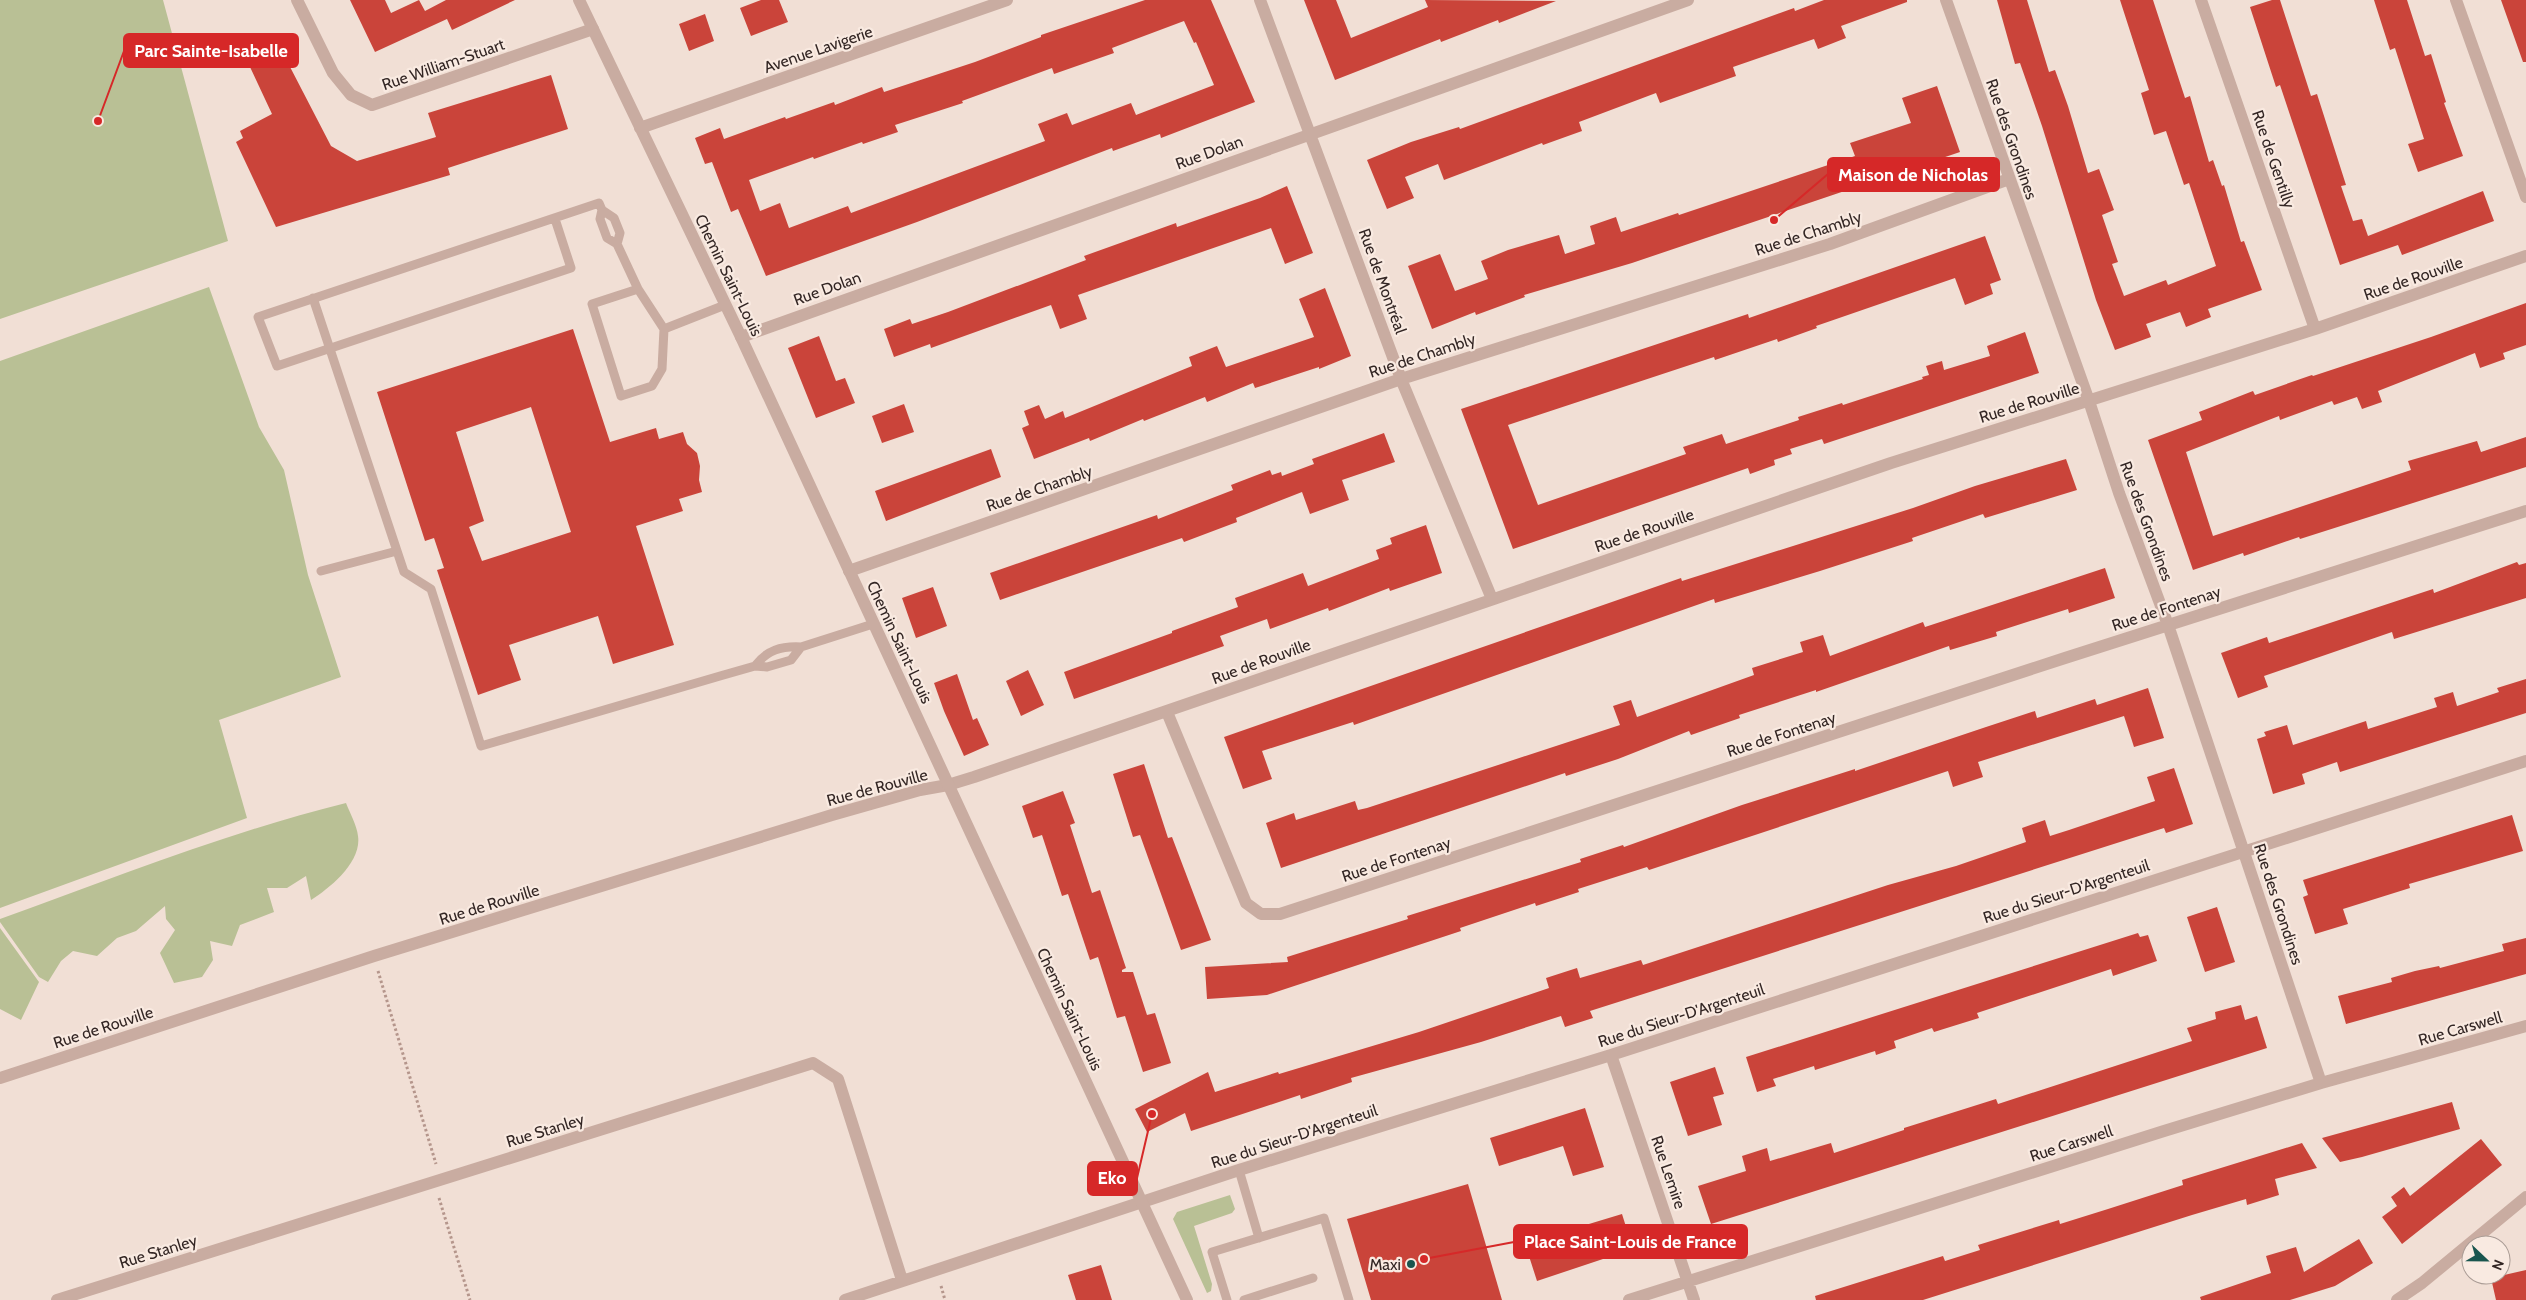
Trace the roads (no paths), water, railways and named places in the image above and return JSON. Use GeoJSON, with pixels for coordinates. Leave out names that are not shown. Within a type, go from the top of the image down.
{"type":"FeatureCollection","features":[{"type":"Feature","properties":{"kind":"street","name":"Rue William-Stuart"},"geometry":{"type":"LineString","coordinates":[[297,0],[333,73],[351,95],[372,105],[593,29]]}},
{"type":"Feature","properties":{"kind":"street","name":"Chemin Saint-Louis"},"geometry":{"type":"LineString","coordinates":[[579,0],[741,336],[848,571],[1187,1300]]}},
{"type":"Feature","properties":{"kind":"street","name":"Avenue Lavigerie"},"geometry":{"type":"LineString","coordinates":[[640,128],[1007,0]]}},
{"type":"Feature","properties":{"kind":"street","name":"Rue de Montréal"},"geometry":{"type":"LineString","coordinates":[[1260,0],[1401,379],[1492,599]]}},
{"type":"Feature","properties":{"kind":"street","name":"Rue Dolan"},"geometry":{"type":"LineString","coordinates":[[741,336],[1688,0]]}},
{"type":"Feature","properties":{"kind":"street","name":"Rue des Grondines"},"geometry":{"type":"LineString","coordinates":[[1946,0],[2089,401],[2119,493],[2168,625],[2321,1083]]}},
{"type":"Feature","properties":{"kind":"street","name":"Rue de Gentilly"},"geometry":{"type":"LineString","coordinates":[[2201,0],[2316,329]]}},
{"type":"Feature","properties":{"kind":"street"},"geometry":{"type":"LineString","coordinates":[[2456,0],[2526,198]]}},
{"type":"Feature","properties":{"kind":"street","name":"Rue de Chambly"},"geometry":{"type":"LineString","coordinates":[[848,571],[1401,379],[1830,244],[2009,179]]}},
{"type":"Feature","properties":{"kind":"street","name":"Rue de Rouville"},"geometry":{"type":"LineString","coordinates":[[0,1078],[374,956],[832,815],[920,790],[948,785],[1167,712],[1891,463],[2316,329],[2526,256]]}},
{"type":"Feature","properties":{"kind":"street","name":"Rue de Fontenay"},"geometry":{"type":"LineString","coordinates":[[1167,712],[1246,903],[1261,914],[1280,914],[2168,625],[2526,511]]}},
{"type":"Feature","properties":{"kind":"street","name":"Rue du Sieur-D'Argenteuil"},"geometry":{"type":"LineString","coordinates":[[845,1300],[1239,1170],[1611,1055],[2526,761]]}},
{"type":"Feature","properties":{"kind":"street","name":"Rue Carswell"},"geometry":{"type":"LineString","coordinates":[[1629,1300],[2321,1083],[2526,1026]]}},
{"type":"Feature","properties":{"kind":"street","name":"Rue Lemire"},"geometry":{"type":"LineString","coordinates":[[1611,1055],[1694,1300]]}},
{"type":"Feature","properties":{"kind":"street","name":"Rue Stanley"},"geometry":{"type":"LineString","coordinates":[[57,1300],[814,1063],[838,1079],[902,1280]]}},
{"type":"Feature","properties":{"kind":"street"},"geometry":{"type":"LineString","coordinates":[[2397,1300],[2422,1284],[2526,1197]]}},
{"type":"Feature","properties":{"kind":"lane"},"geometry":{"type":"LineString","coordinates":[[555,219],[571,268],[277,366],[258,317],[599,203],[602,210],[614,218],[620,233],[617,244]]}},
{"type":"Feature","properties":{"kind":"lane"},"geometry":{"type":"LineString","coordinates":[[602,210],[600,219],[607,238],[617,244],[638,289],[664,329],[662,370],[652,386],[621,396],[592,304],[638,289]]}},
{"type":"Feature","properties":{"kind":"lane"},"geometry":{"type":"LineString","coordinates":[[313,298],[332,348],[404,572],[431,590],[481,746],[755,666],[768,667],[791,660],[801,647]]}},
{"type":"Feature","properties":{"kind":"lane"},"geometry":{"type":"LineString","coordinates":[[664,329],[726,305]]}},
{"type":"Feature","properties":{"kind":"lane"},"geometry":{"type":"LineString","coordinates":[[321,571],[397,551]]}},
{"type":"Feature","properties":{"kind":"lane"},"geometry":{"type":"LineString","coordinates":[[755,666],[764,654],[788,646],[801,647],[873,624]]}},
{"type":"Feature","properties":{"kind":"lane"},"geometry":{"type":"LineString","coordinates":[[1239,1170],[1259,1238]]}},
{"type":"Feature","properties":{"kind":"lane"},"geometry":{"type":"LineString","coordinates":[[1227,1300],[1212,1252],[1324,1218],[1349,1300]]}},
{"type":"Feature","properties":{"kind":"lane"},"geometry":{"type":"LineString","coordinates":[[1244,1300],[1313,1278]]}},
{"type":"Feature","properties":{"kind":"place","name":"Parc Sainte-Isabelle"},"geometry":{"type":"Point","coordinates":[98,121]}},
{"type":"Feature","properties":{"kind":"place","name":"Maison de Nicholas"},"geometry":{"type":"Point","coordinates":[1774,220]}},
{"type":"Feature","properties":{"kind":"place","name":"Eko"},"geometry":{"type":"Point","coordinates":[1152,1114]}},
{"type":"Feature","properties":{"kind":"place","name":"Place Saint-Louis de France"},"geometry":{"type":"Point","coordinates":[1424,1259]}},
{"type":"Feature","properties":{"kind":"place","name":"Maxi"},"geometry":{"type":"Point","coordinates":[1411,1264]}}]}
